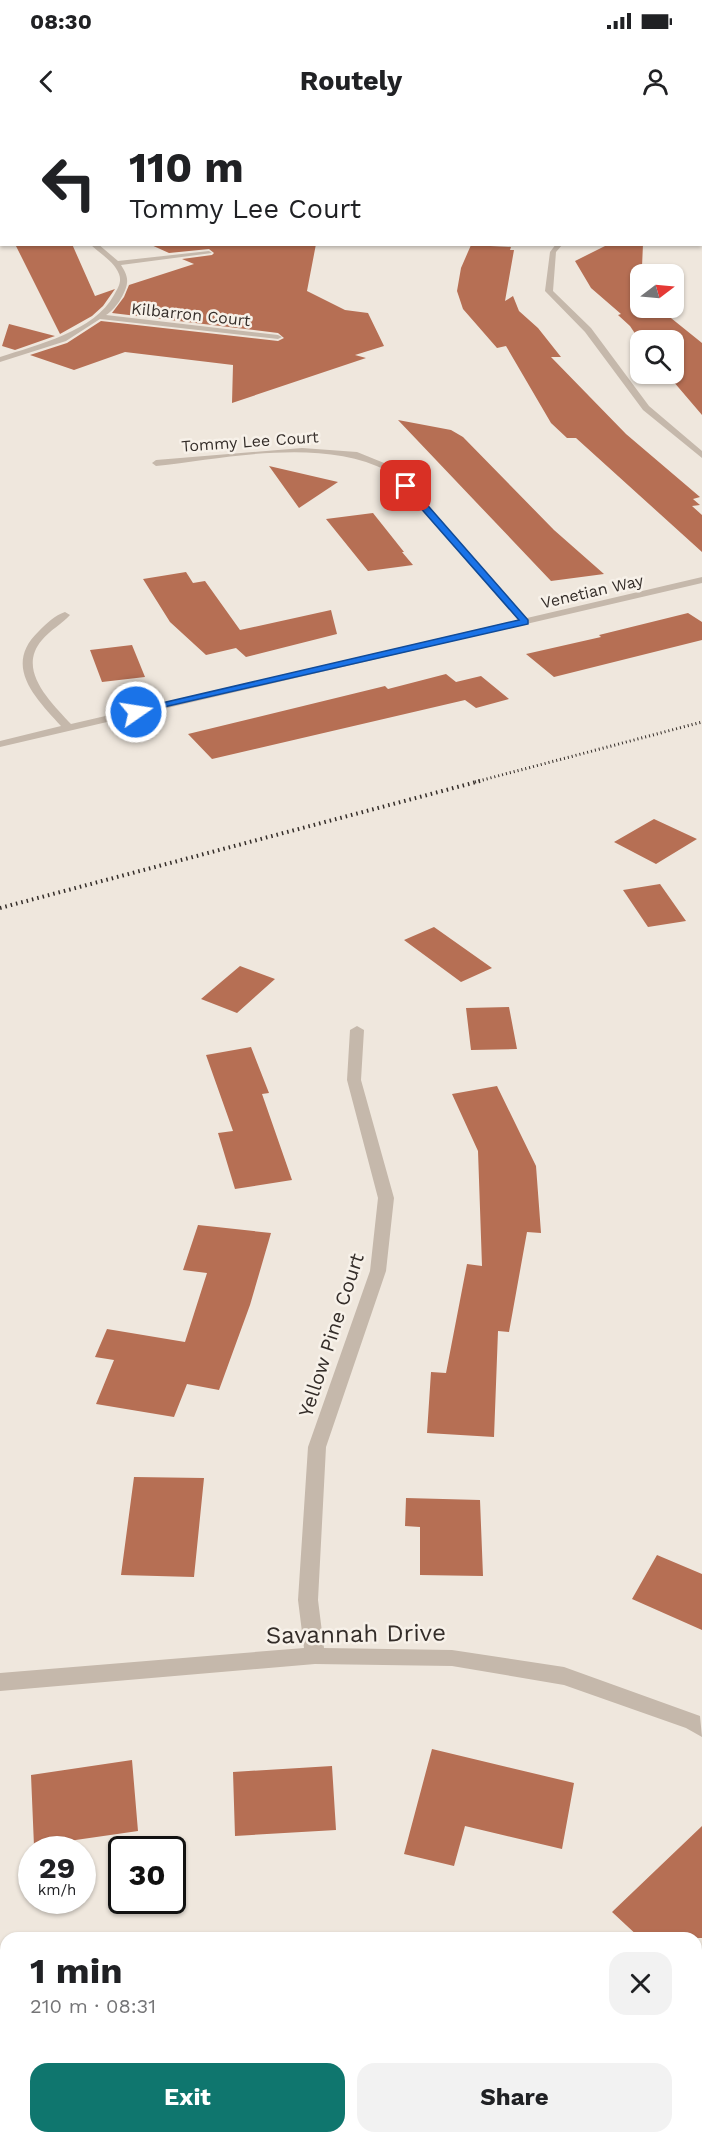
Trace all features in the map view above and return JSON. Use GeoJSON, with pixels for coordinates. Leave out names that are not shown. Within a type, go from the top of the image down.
{"type":"FeatureCollection","features":[{"type":"Feature","properties":{"kind":"street"},"geometry":{"type":"LineString","coordinates":[[0,360],[63,339],[110,310],[124,284],[123,274],[116,262],[96,246]]}},
{"type":"Feature","properties":{"kind":"street"},"geometry":{"type":"LineString","coordinates":[[558,246],[554,252],[549,291],[588,330],[646,408],[702,455]]}},
{"type":"Feature","properties":{"kind":"street"},"geometry":{"type":"LineString","coordinates":[[116,262],[209,253]]}},
{"type":"Feature","properties":{"kind":"street","name":"Kilbarron Court"},"geometry":{"type":"LineString","coordinates":[[100,317],[278,337]]}},
{"type":"Feature","properties":{"kind":"street","name":"Tommy Lee Court"},"geometry":{"type":"LineString","coordinates":[[156,462],[307,449],[343,452],[374,460],[391,469],[525,622]]}},
{"type":"Feature","properties":{"kind":"street","name":"Venetian Way"},"geometry":{"type":"LineString","coordinates":[[0,744],[701,581]]}},
{"type":"Feature","properties":{"kind":"street"},"geometry":{"type":"LineString","coordinates":[[65,615],[37,639],[29,651],[26,669],[33,686],[68,728]]}},
{"type":"Feature","properties":{"kind":"street","name":"Yellow Pine Court"},"geometry":{"type":"LineString","coordinates":[[315,1656],[308,1600],[317,1448],[378,1271],[386,1198],[354,1080],[357,1030]]}},
{"type":"Feature","properties":{"kind":"street","name":"Savannah Drive"},"geometry":{"type":"LineString","coordinates":[[0,1682],[315,1656],[452,1658],[564,1676],[693,1722],[702,1728]]}},
{"type":"Feature","properties":{"kind":"building"},"geometry":{"type":"Polygon","coordinates":[[[16,246],[73,246],[95,296],[115,289],[103,306],[92,316],[60,334],[16,246]]]}},
{"type":"Feature","properties":{"kind":"building"},"geometry":{"type":"Polygon","coordinates":[[[153,246],[316,246],[307,291],[345,310],[368,313],[384,346],[355,355],[366,358],[232,403],[233,365],[125,352],[74,370],[30,355],[67,343],[101,321],[278,341],[284,338],[278,333],[112,313],[124,297],[129,285],[194,264],[182,259],[214,253],[209,249],[169,253],[153,246]]]}},
{"type":"Feature","properties":{"kind":"building"},"geometry":{"type":"Polygon","coordinates":[[[471,246],[511,247],[510,250],[514,250],[505,301],[513,296],[519,311],[538,328],[561,357],[551,357],[626,434],[700,497],[693,499],[700,505],[692,506],[702,515],[702,552],[576,438],[567,438],[551,423],[506,346],[497,348],[463,309],[457,291],[461,268],[471,246]]]}},
{"type":"Feature","properties":{"kind":"building"},"geometry":{"type":"Polygon","coordinates":[[[605,246],[643,246],[642,264],[630,264],[630,318],[671,318],[702,343],[702,415],[676,384],[684,384],[684,330],[633,330],[618,315],[621,314],[591,288],[575,261],[605,246]]]}},
{"type":"Feature","properties":{"kind":"building"},"geometry":{"type":"Polygon","coordinates":[[[9,324],[55,336],[15,350],[2,346],[9,324]]]}},
{"type":"Feature","properties":{"kind":"building"},"geometry":{"type":"Polygon","coordinates":[[[398,420],[451,430],[463,437],[554,530],[604,574],[551,581],[398,420]]]}},
{"type":"Feature","properties":{"kind":"building"},"geometry":{"type":"Polygon","coordinates":[[[269,466],[338,482],[299,508],[269,466]]]}},
{"type":"Feature","properties":{"kind":"building"},"geometry":{"type":"Polygon","coordinates":[[[373,513],[413,565],[368,571],[326,519],[373,513]]]}},
{"type":"Feature","properties":{"kind":"building"},"geometry":{"type":"Polygon","coordinates":[[[186,572],[193,583],[205,581],[240,630],[331,610],[337,634],[246,657],[236,648],[206,655],[170,622],[143,579],[186,572]]]}},
{"type":"Feature","properties":{"kind":"building"},"geometry":{"type":"Polygon","coordinates":[[[688,613],[702,622],[702,640],[554,677],[526,654],[601,637],[599,635],[688,613]]]}},
{"type":"Feature","properties":{"kind":"building"},"geometry":{"type":"Polygon","coordinates":[[[132,645],[145,677],[102,682],[90,650],[132,645]]]}},
{"type":"Feature","properties":{"kind":"building"},"geometry":{"type":"Polygon","coordinates":[[[446,674],[456,682],[481,676],[509,699],[476,708],[465,700],[212,759],[188,734],[385,686],[388,689],[446,674]]]}},
{"type":"Feature","properties":{"kind":"building"},"geometry":{"type":"Polygon","coordinates":[[[654,819],[697,839],[656,864],[614,842],[654,819]]]}},
{"type":"Feature","properties":{"kind":"building"},"geometry":{"type":"Polygon","coordinates":[[[660,884],[686,921],[648,927],[623,890],[660,884]]]}},
{"type":"Feature","properties":{"kind":"building"},"geometry":{"type":"Polygon","coordinates":[[[434,927],[492,968],[461,982],[404,940],[434,927]]]}},
{"type":"Feature","properties":{"kind":"building"},"geometry":{"type":"Polygon","coordinates":[[[240,966],[275,979],[237,1013],[201,999],[240,966]]]}},
{"type":"Feature","properties":{"kind":"building"},"geometry":{"type":"Polygon","coordinates":[[[509,1007],[517,1049],[471,1050],[466,1008],[509,1007]]]}},
{"type":"Feature","properties":{"kind":"building"},"geometry":{"type":"Polygon","coordinates":[[[251,1047],[269,1093],[262,1094],[292,1180],[235,1189],[218,1133],[233,1131],[206,1055],[251,1047]]]}},
{"type":"Feature","properties":{"kind":"building"},"geometry":{"type":"Polygon","coordinates":[[[497,1086],[536,1166],[541,1233],[527,1232],[509,1332],[498,1331],[494,1437],[427,1433],[431,1372],[446,1373],[467,1264],[482,1266],[478,1151],[452,1094],[497,1086]]]}},
{"type":"Feature","properties":{"kind":"building"},"geometry":{"type":"Polygon","coordinates":[[[198,1225],[271,1233],[250,1305],[219,1390],[187,1384],[174,1417],[96,1404],[114,1360],[95,1357],[107,1329],[185,1342],[207,1273],[183,1270],[198,1225]]]}},
{"type":"Feature","properties":{"kind":"building"},"geometry":{"type":"Polygon","coordinates":[[[134,1477],[204,1478],[194,1577],[121,1575],[134,1477]]]}},
{"type":"Feature","properties":{"kind":"building"},"geometry":{"type":"Polygon","coordinates":[[[406,1498],[480,1500],[483,1576],[420,1575],[420,1527],[405,1526],[406,1498]]]}},
{"type":"Feature","properties":{"kind":"building"},"geometry":{"type":"Polygon","coordinates":[[[657,1555],[702,1574],[702,1630],[632,1599],[657,1555]]]}},
{"type":"Feature","properties":{"kind":"building"},"geometry":{"type":"Polygon","coordinates":[[[432,1749],[574,1783],[562,1849],[465,1826],[454,1866],[404,1854],[432,1749]]]}},
{"type":"Feature","properties":{"kind":"building"},"geometry":{"type":"Polygon","coordinates":[[[132,1760],[138,1831],[96,1837],[34,1836],[31,1775],[132,1760]]]}},
{"type":"Feature","properties":{"kind":"building"},"geometry":{"type":"Polygon","coordinates":[[[332,1766],[336,1830],[235,1836],[233,1772],[332,1766]]]}},
{"type":"Feature","properties":{"kind":"building"},"geometry":{"type":"Polygon","coordinates":[[[702,1826],[702,1932],[634,1932],[612,1912],[702,1826]]]}},
{"type":"Feature","properties":{"kind":"railway"},"geometry":{"type":"LineString","coordinates":[[475,782],[702,722]]}},
{"type":"Feature","properties":{"kind":"railway"},"geometry":{"type":"LineString","coordinates":[[0,908],[480,781]]}},
{"type":"Feature","properties":{"kind":"route"},"geometry":{"type":"LineString","coordinates":[[136,712],[525,622],[406,486]]}}]}
